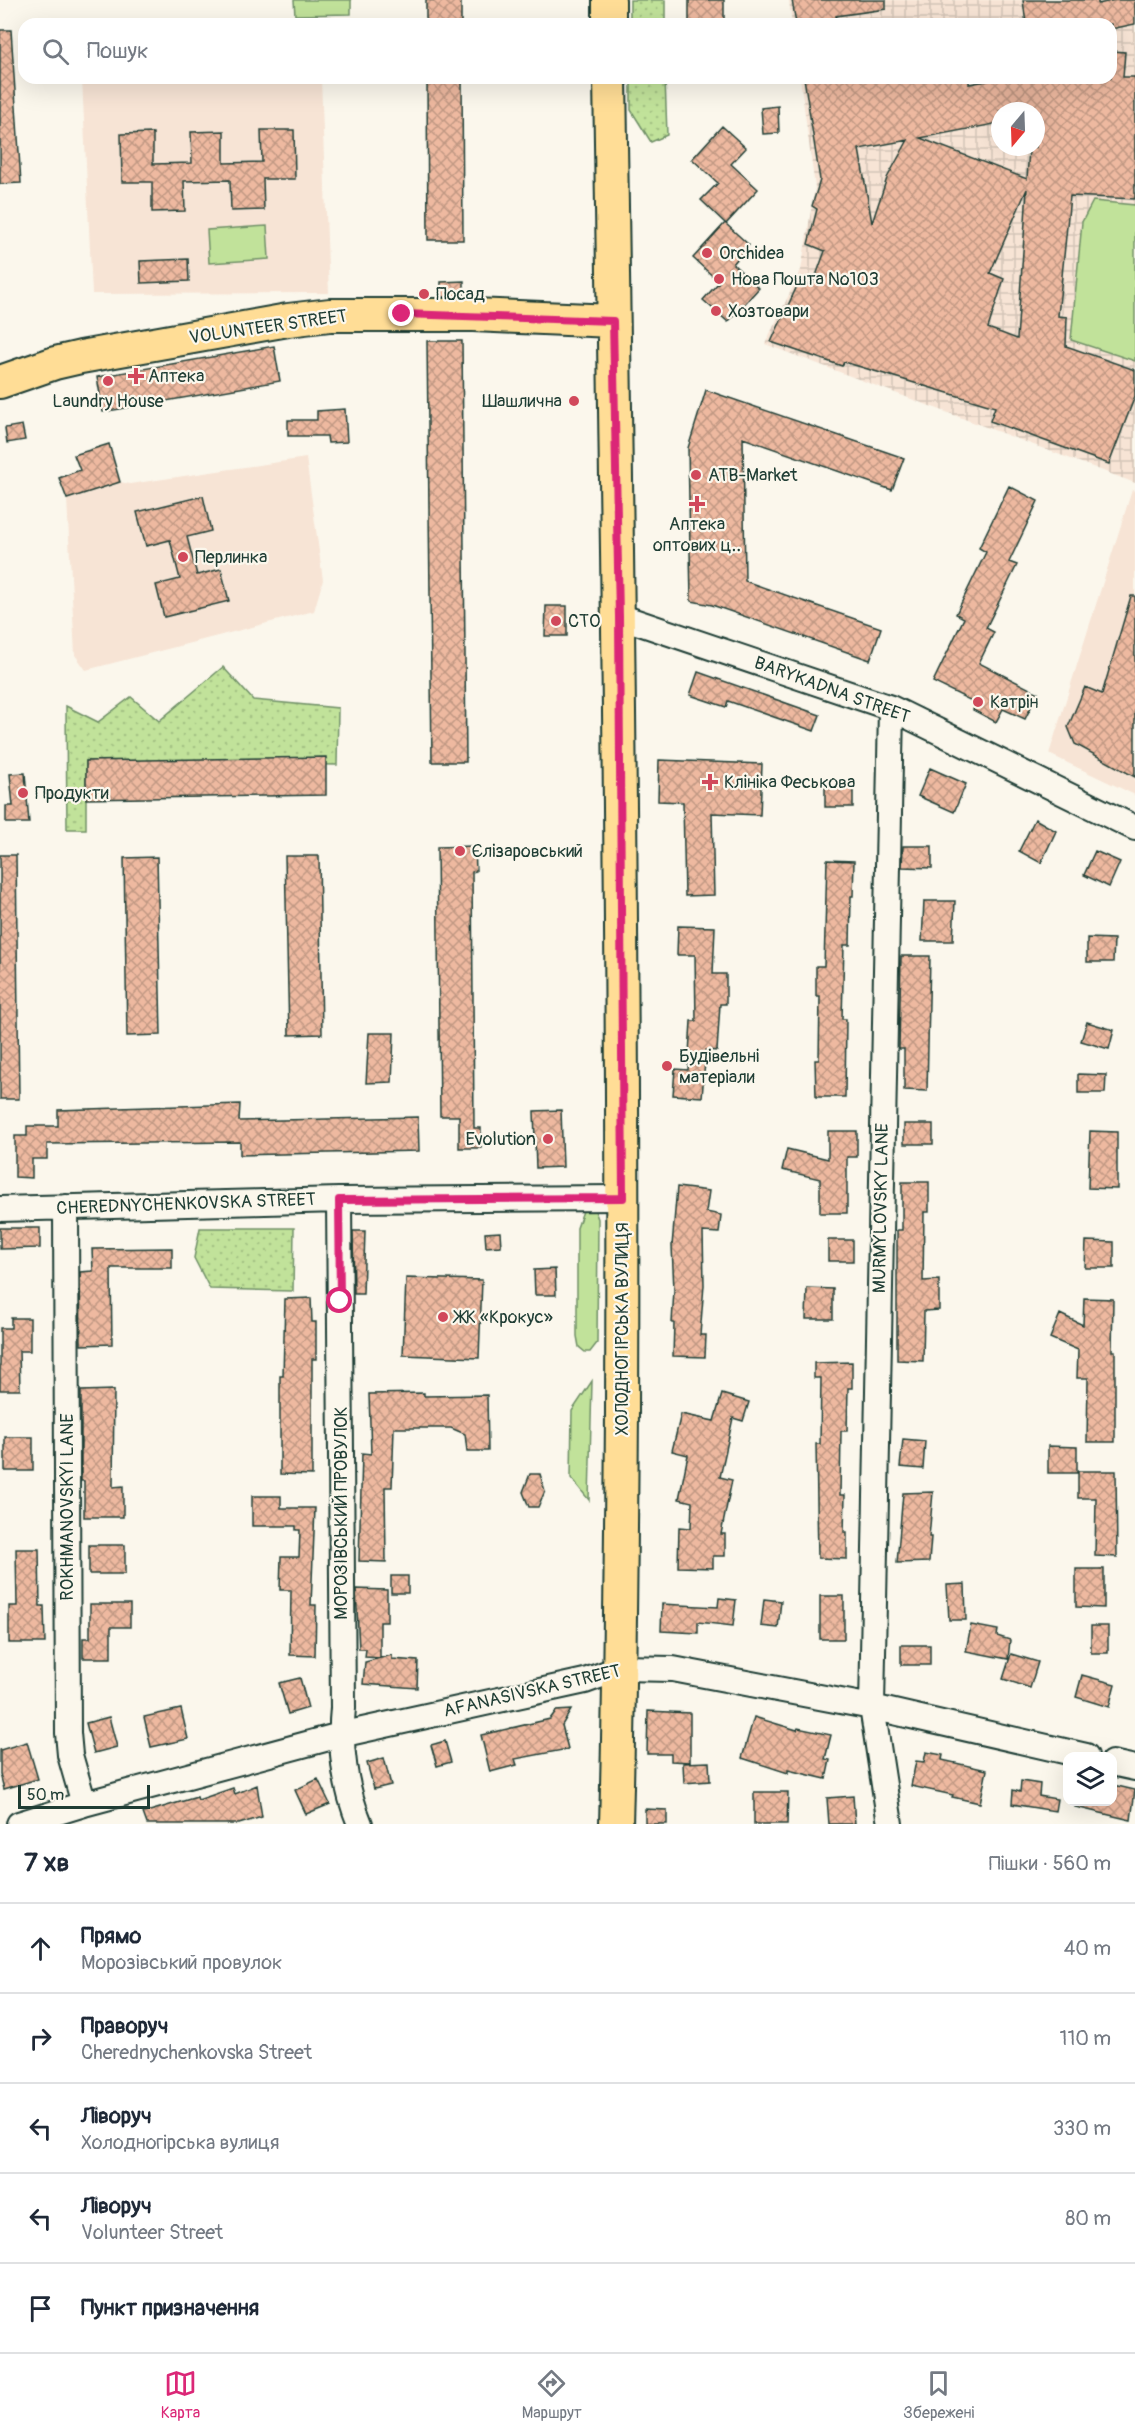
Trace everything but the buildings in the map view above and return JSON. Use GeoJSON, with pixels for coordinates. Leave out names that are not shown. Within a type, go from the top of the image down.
{"type":"FeatureCollection","features":[{"type":"Feature","properties":{"kind":"main road"},"geometry":{"type":"LineString","coordinates":[[609,0],[609,18]]}},
{"type":"Feature","properties":{"kind":"main road","name":"ХОЛОДНОГІРСЬКА ВУЛИЦЯ"},"geometry":{"type":"LineString","coordinates":[[610,84],[619,616],[623,1198],[621,1668],[616,1824]]}},
{"type":"Feature","properties":{"kind":"main road","name":"VOLUNTEER STREET"},"geometry":{"type":"LineString","coordinates":[[0,382],[55,363],[81,357],[330,315],[474,315],[613,321]]}},
{"type":"Feature","properties":{"kind":"street","name":"BARYKADNA STREET"},"geometry":{"type":"LineString","coordinates":[[619,616],[891,708],[1135,828]]}},
{"type":"Feature","properties":{"kind":"street","name":"MURMYLOVSKY LANE"},"geometry":{"type":"LineString","coordinates":[[890,1824],[872,1707],[891,708]]}},
{"type":"Feature","properties":{"kind":"street","name":"CHEREDNYCHENKOVSKA STREET"},"geometry":{"type":"LineString","coordinates":[[0,1209],[339,1200],[623,1198]]}},
{"type":"Feature","properties":{"kind":"street","name":"МОРОЗІВСЬКИЙ ПРОВУЛОК"},"geometry":{"type":"LineString","coordinates":[[339,1200],[343,1708],[340,1735],[351,1802],[360,1824]]}},
{"type":"Feature","properties":{"kind":"street","name":"ROKHMANOVSKYI LANE"},"geometry":{"type":"LineString","coordinates":[[66,1207],[68,1733],[70,1755],[84,1804]]}},
{"type":"Feature","properties":{"kind":"street","name":"AFANASIVSKA STREET"},"geometry":{"type":"LineString","coordinates":[[19,1824],[47,1821],[84,1804],[340,1735],[585,1681],[621,1668],[673,1669],[872,1707],[1069,1752]]}},
{"type":"Feature","properties":{"kind":"street"},"geometry":{"type":"LineString","coordinates":[[1117,1764],[1135,1768]]}},
{"type":"Feature","properties":{"kind":"shaded area"},"geometry":{"type":"Polygon","coordinates":[[[789,0],[1135,0],[1135,205],[1093,201],[1082,222],[1071,339],[1135,361],[1135,483],[765,344],[801,270],[815,187],[801,84],[1117,84],[1117,18],[791,18],[789,0]]]}},
{"type":"Feature","properties":{"kind":"shaded area"},"geometry":{"type":"Polygon","coordinates":[[[82,84],[321,84],[329,293],[92,294],[82,84]]]}},
{"type":"Feature","properties":{"kind":"shaded area"},"geometry":{"type":"Polygon","coordinates":[[[306,458],[323,580],[314,611],[86,670],[75,655],[67,499],[120,482],[130,484],[306,458]]]}},
{"type":"Feature","properties":{"kind":"shaded area"},"geometry":{"type":"Polygon","coordinates":[[[1132,490],[1135,491],[1135,795],[1049,754],[1132,490]]]}},
{"type":"Feature","properties":{"kind":"green space"},"geometry":{"type":"Polygon","coordinates":[[[294,0],[351,0],[351,14],[295,15],[294,0]]]}},
{"type":"Feature","properties":{"kind":"green space"},"geometry":{"type":"Polygon","coordinates":[[[630,0],[665,0],[665,18],[630,18],[630,0]]]}},
{"type":"Feature","properties":{"kind":"green space"},"geometry":{"type":"Polygon","coordinates":[[[631,84],[665,84],[667,135],[651,142],[631,110],[631,84]]]}},
{"type":"Feature","properties":{"kind":"green space"},"geometry":{"type":"Polygon","coordinates":[[[1093,201],[1135,205],[1135,361],[1071,340],[1082,222],[1093,201]]]}},
{"type":"Feature","properties":{"kind":"green space"},"geometry":{"type":"Polygon","coordinates":[[[267,226],[269,259],[209,263],[207,230],[267,226]]]}},
{"type":"Feature","properties":{"kind":"green space"},"geometry":{"type":"Polygon","coordinates":[[[223,667],[253,700],[338,708],[337,765],[86,761],[86,829],[67,829],[66,706],[98,722],[131,697],[159,721],[223,667]]]}},
{"type":"Feature","properties":{"kind":"green space"},"geometry":{"type":"Polygon","coordinates":[[[593,1205],[598,1219],[597,1343],[590,1352],[585,1352],[579,1347],[577,1336],[577,1228],[584,1208],[593,1205]]]}},
{"type":"Feature","properties":{"kind":"green space"},"geometry":{"type":"Polygon","coordinates":[[[200,1228],[294,1228],[293,1291],[210,1289],[194,1258],[200,1228]]]}},
{"type":"Feature","properties":{"kind":"green space"},"geometry":{"type":"Polygon","coordinates":[[[592,1381],[589,1500],[571,1478],[572,1411],[592,1381]]]}},
{"type":"Feature","properties":{"kind":"place","name":"Orchidea"},"geometry":{"type":"Point","coordinates":[707,253]}},
{"type":"Feature","properties":{"kind":"place","name":"Нова Пошта №103"},"geometry":{"type":"Point","coordinates":[719,279]}},
{"type":"Feature","properties":{"kind":"place","name":"Посад"},"geometry":{"type":"Point","coordinates":[424,294]}},
{"type":"Feature","properties":{"kind":"place","name":"Хозтовари"},"geometry":{"type":"Point","coordinates":[716,311]}},
{"type":"Feature","properties":{"kind":"place","name":"Аптека"},"geometry":{"type":"Point","coordinates":[136,376]}},
{"type":"Feature","properties":{"kind":"place","name":"Laundry House"},"geometry":{"type":"Point","coordinates":[108,381]}},
{"type":"Feature","properties":{"kind":"place","name":"Шашлична"},"geometry":{"type":"Point","coordinates":[574,401]}},
{"type":"Feature","properties":{"kind":"place","name":"ATB-Market"},"geometry":{"type":"Point","coordinates":[696,475]}},
{"type":"Feature","properties":{"kind":"place","name":"Аптека оптових ц‥"},"geometry":{"type":"Point","coordinates":[697,504]}},
{"type":"Feature","properties":{"kind":"place","name":"Перлинка"},"geometry":{"type":"Point","coordinates":[183,557]}},
{"type":"Feature","properties":{"kind":"place","name":"СТО"},"geometry":{"type":"Point","coordinates":[556,621]}},
{"type":"Feature","properties":{"kind":"place","name":"Катрін"},"geometry":{"type":"Point","coordinates":[978,702]}},
{"type":"Feature","properties":{"kind":"place","name":"Клініка Феськова"},"geometry":{"type":"Point","coordinates":[710,782]}},
{"type":"Feature","properties":{"kind":"place","name":"Продукти"},"geometry":{"type":"Point","coordinates":[23,793]}},
{"type":"Feature","properties":{"kind":"place","name":"Єлізаровський"},"geometry":{"type":"Point","coordinates":[460,851]}},
{"type":"Feature","properties":{"kind":"place","name":"Будівельні матеріали"},"geometry":{"type":"Point","coordinates":[667,1066]}},
{"type":"Feature","properties":{"kind":"place","name":"Evolution"},"geometry":{"type":"Point","coordinates":[548,1139]}},
{"type":"Feature","properties":{"kind":"place","name":"ЖК «Крокус»"},"geometry":{"type":"Point","coordinates":[443,1317]}},
{"type":"Feature","properties":{"kind":"route"},"geometry":{"type":"LineString","coordinates":[[340,1301],[339,1200],[623,1198],[619,616],[613,321],[402,314]]}}]}
